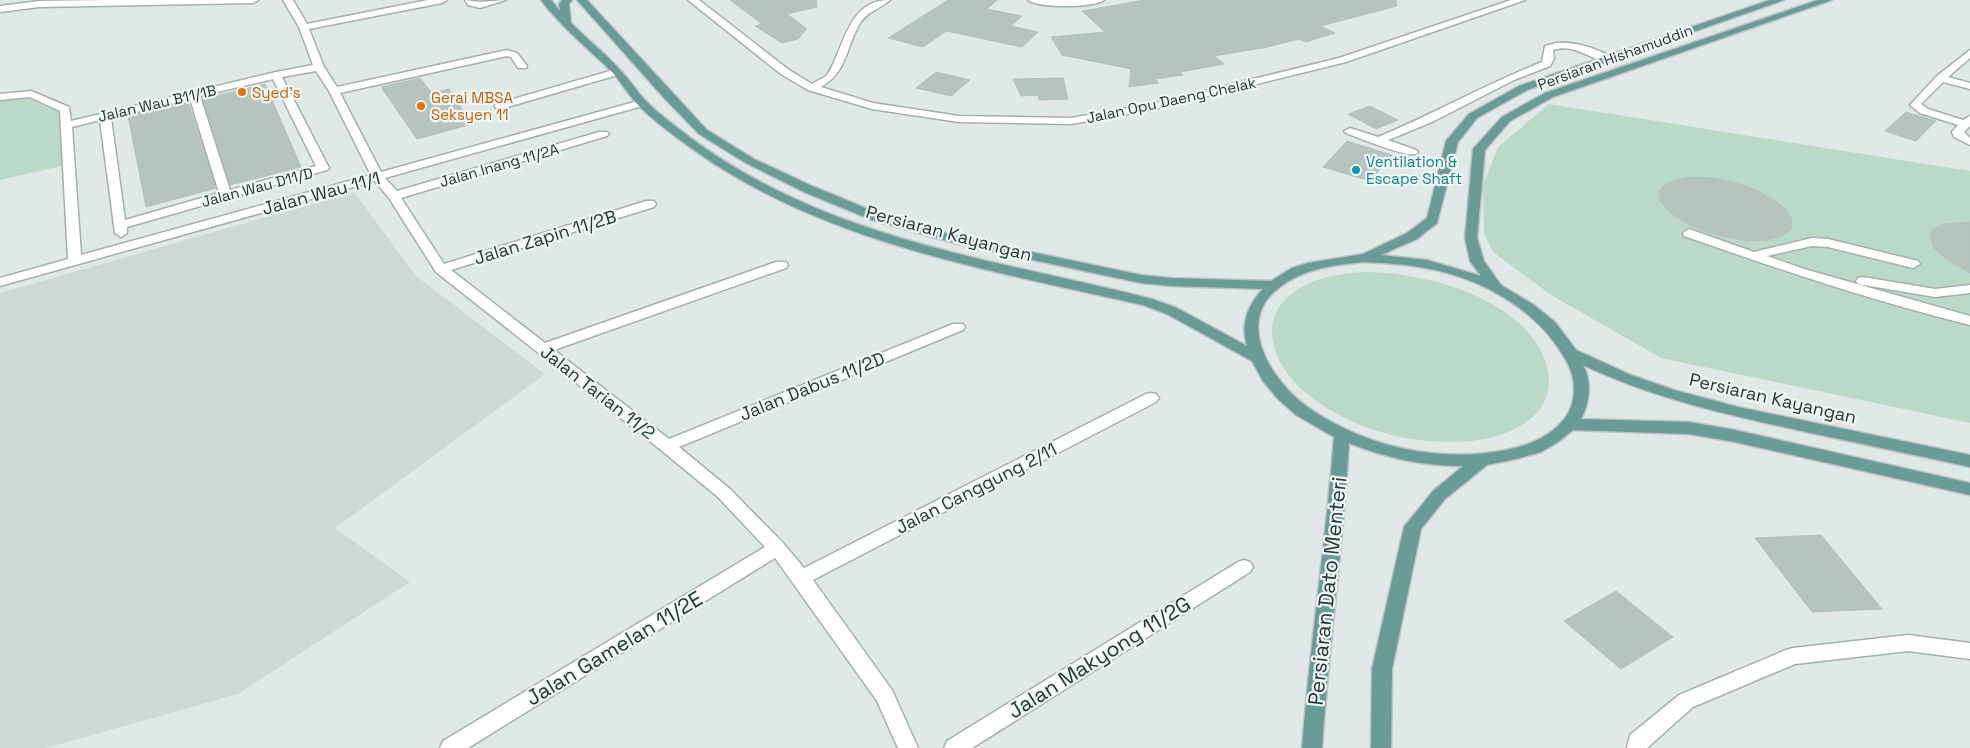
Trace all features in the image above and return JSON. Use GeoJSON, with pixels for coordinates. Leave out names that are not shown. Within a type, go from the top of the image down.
{"type":"FeatureCollection","features":[{"type":"Feature","properties":{"kind":"main road","name":"Persiaran Kayangan"},"geometry":{"type":"LineString","coordinates":[[546,0],[566,24],[617,72],[642,103],[684,138],[731,170],[800,206],[862,232],[945,256],[1147,302],[1172,311],[1256,357]]}},
{"type":"Feature","properties":{"kind":"main road"},"geometry":{"type":"LineString","coordinates":[[566,24],[564,4],[567,0]]}},
{"type":"Feature","properties":{"kind":"main road","name":"Persiaran Kayangan"},"geometry":{"type":"LineString","coordinates":[[582,0],[595,6],[668,97],[703,132],[750,161],[808,189],[876,217],[958,240],[1141,279],[1171,282],[1273,285]]}},
{"type":"Feature","properties":{"kind":"main road","name":"Persiaran Hishamuddin"},"geometry":{"type":"LineString","coordinates":[[1495,287],[1477,261],[1471,238],[1479,148],[1506,119],[1549,95],[1827,0]]}},
{"type":"Feature","properties":{"kind":"main road","name":"Persiaran Hishamuddin"},"geometry":{"type":"LineString","coordinates":[[1364,258],[1412,236],[1433,220],[1452,141],[1473,116],[1523,88],[1773,1]]}},
{"type":"Feature","properties":{"kind":"main road"},"geometry":{"type":"LineString","coordinates":[[1364,258],[1403,260],[1443,268],[1495,287],[1537,314],[1558,333],[1573,354],[1582,378],[1581,402],[1569,424],[1548,442],[1518,454],[1482,460],[1435,460],[1387,450],[1342,434],[1302,411],[1274,385],[1256,357],[1250,330],[1256,306],[1273,285],[1297,271],[1328,262],[1364,258]]}},
{"type":"Feature","properties":{"kind":"main road","name":"Persiaran Kayangan"},"geometry":{"type":"LineString","coordinates":[[1573,354],[1626,379],[1670,394],[1748,414],[1970,461]]}},
{"type":"Feature","properties":{"kind":"main road"},"geometry":{"type":"LineString","coordinates":[[1569,424],[1689,428],[1735,436],[1970,489]]}},
{"type":"Feature","properties":{"kind":"main road","name":"Persiaran Dato Menteri"},"geometry":{"type":"LineString","coordinates":[[1312,748],[1318,664],[1337,507],[1342,434]]}},
{"type":"Feature","properties":{"kind":"main road"},"geometry":{"type":"LineString","coordinates":[[1381,748],[1382,668],[1413,527],[1439,495],[1482,460]]}},
{"type":"Feature","properties":{"kind":"street"},"geometry":{"type":"LineString","coordinates":[[0,9],[40,2],[253,0]]}},
{"type":"Feature","properties":{"kind":"street","name":"Jalan Tarian 11/2"},"geometry":{"type":"LineString","coordinates":[[288,0],[304,27],[318,67],[334,91],[378,177],[394,196],[441,269],[724,493],[778,548],[885,696],[908,748]]}},
{"type":"Feature","properties":{"kind":"street"},"geometry":{"type":"LineString","coordinates":[[304,27],[442,0]]}},
{"type":"Feature","properties":{"kind":"street"},"geometry":{"type":"LineString","coordinates":[[470,0],[471,3],[480,5],[501,0]]}},
{"type":"Feature","properties":{"kind":"street","name":"Jalan Opu Daeng Chelak"},"geometry":{"type":"LineString","coordinates":[[693,0],[785,72],[812,88],[872,106],[959,119],[1071,121],[1151,107],[1342,60],[1520,0]]}},
{"type":"Feature","properties":{"kind":"street"},"geometry":{"type":"LineString","coordinates":[[812,88],[828,78],[836,69],[855,23],[870,6],[885,0]]}},
{"type":"Feature","properties":{"kind":"street"},"geometry":{"type":"LineString","coordinates":[[1033,0],[1086,2],[1099,0]]}},
{"type":"Feature","properties":{"kind":"street"},"geometry":{"type":"LineString","coordinates":[[1377,141],[1428,120],[1510,78],[1546,64],[1549,59],[1548,48],[1555,45],[1580,48],[1607,59]]}},
{"type":"Feature","properties":{"kind":"street"},"geometry":{"type":"LineString","coordinates":[[334,91],[507,53],[514,55],[522,66]]}},
{"type":"Feature","properties":{"kind":"street"},"geometry":{"type":"LineString","coordinates":[[1968,122],[1924,111],[1914,105],[1970,53]]}},
{"type":"Feature","properties":{"kind":"street"},"geometry":{"type":"LineString","coordinates":[[1955,66],[1970,70]]}},
{"type":"Feature","properties":{"kind":"street","name":"Jalan Wau B11/1B"},"geometry":{"type":"LineString","coordinates":[[67,125],[276,75],[318,67]]}},
{"type":"Feature","properties":{"kind":"street"},"geometry":{"type":"LineString","coordinates":[[500,106],[617,72]]}},
{"type":"Feature","properties":{"kind":"street","name":"Jalan Wau D11/D"},"geometry":{"type":"LineString","coordinates":[[120,225],[323,168],[276,75]]}},
{"type":"Feature","properties":{"kind":"street"},"geometry":{"type":"LineString","coordinates":[[1941,78],[1970,86]]}},
{"type":"Feature","properties":{"kind":"street"},"geometry":{"type":"LineString","coordinates":[[0,98],[31,94],[65,109],[75,260]]}},
{"type":"Feature","properties":{"kind":"street"},"geometry":{"type":"LineString","coordinates":[[194,94],[226,195]]}},
{"type":"Feature","properties":{"kind":"street","name":"Jalan Wau 11/1"},"geometry":{"type":"LineString","coordinates":[[0,282],[642,103]]}},
{"type":"Feature","properties":{"kind":"street"},"geometry":{"type":"LineString","coordinates":[[105,116],[122,247]]}},
{"type":"Feature","properties":{"kind":"street"},"geometry":{"type":"LineString","coordinates":[[1968,122],[1958,132],[1960,137],[1970,142]]}},
{"type":"Feature","properties":{"kind":"street"},"geometry":{"type":"LineString","coordinates":[[1350,131],[1412,152]]}},
{"type":"Feature","properties":{"kind":"street","name":"Jalan Inang 11/2A"},"geometry":{"type":"LineString","coordinates":[[394,196],[603,134]]}},
{"type":"Feature","properties":{"kind":"street","name":"Jalan Zapin 11/2B"},"geometry":{"type":"LineString","coordinates":[[441,269],[650,204]]}},
{"type":"Feature","properties":{"kind":"street"},"geometry":{"type":"LineString","coordinates":[[1689,233],[1800,272],[1970,321]]}},
{"type":"Feature","properties":{"kind":"street"},"geometry":{"type":"LineString","coordinates":[[1752,256],[1812,242],[1828,243],[1913,264]]}},
{"type":"Feature","properties":{"kind":"street"},"geometry":{"type":"LineString","coordinates":[[543,349],[780,265]]}},
{"type":"Feature","properties":{"kind":"street"},"geometry":{"type":"LineString","coordinates":[[1800,272],[1834,275],[1919,292],[1935,293],[1970,289]]}},
{"type":"Feature","properties":{"kind":"street","name":"Jalan Dabus 11/2D"},"geometry":{"type":"LineString","coordinates":[[667,446],[958,326]]}},
{"type":"Feature","properties":{"kind":"street","name":"Jalan Canggung 2/11"},"geometry":{"type":"LineString","coordinates":[[801,578],[1151,398]]}},
{"type":"Feature","properties":{"kind":"street","name":"Jalan Gamelan 11/2E"},"geometry":{"type":"LineString","coordinates":[[450,748],[778,548]]}},
{"type":"Feature","properties":{"kind":"street","name":"Jalan Makyong 11/2G"},"geometry":{"type":"LineString","coordinates":[[954,748],[1244,567]]}},
{"type":"Feature","properties":{"kind":"street"},"geometry":{"type":"LineString","coordinates":[[1637,748],[1637,742],[1686,702],[1794,656],[1908,643],[1970,651]]}},
{"type":"Feature","properties":{"kind":"shaded area"},"geometry":{"type":"Polygon","coordinates":[[[354,192],[416,276],[545,374],[335,528],[410,582],[238,694],[46,748],[0,748],[0,293],[354,192]]]}},
{"type":"Feature","properties":{"kind":"green space"},"geometry":{"type":"Polygon","coordinates":[[[25,96],[61,111],[66,165],[0,180],[0,100],[25,96]]]}},
{"type":"Feature","properties":{"kind":"green space"},"geometry":{"type":"Polygon","coordinates":[[[1549,104],[1970,171],[1970,423],[1661,358],[1551,295],[1493,252],[1484,233],[1483,185],[1498,147],[1549,104]]]}},
{"type":"Feature","properties":{"kind":"green space"},"geometry":{"type":"Polygon","coordinates":[[[1364,272],[1388,273],[1441,283],[1468,292],[1493,304],[1515,320],[1533,338],[1547,365],[1549,382],[1547,394],[1538,412],[1515,429],[1497,436],[1479,440],[1435,442],[1390,435],[1369,428],[1348,420],[1311,397],[1284,368],[1276,352],[1272,336],[1273,320],[1280,306],[1293,293],[1312,282],[1338,275],[1364,272]]]}},
{"type":"Feature","properties":{"kind":"building"},"geometry":{"type":"Polygon","coordinates":[[[730,0],[816,0],[817,7],[787,14],[807,29],[798,39],[782,43],[755,26],[762,24],[730,0]]]}},
{"type":"Feature","properties":{"kind":"building"},"geometry":{"type":"Polygon","coordinates":[[[948,0],[997,0],[987,9],[1022,16],[1011,26],[1038,32],[1022,47],[946,31],[923,47],[888,38],[948,0]]]}},
{"type":"Feature","properties":{"kind":"building"},"geometry":{"type":"Polygon","coordinates":[[[1145,0],[1396,0],[1397,6],[1321,26],[1335,33],[1306,42],[1299,39],[1268,47],[1214,56],[1224,64],[1180,72],[1183,75],[1155,79],[1159,83],[1129,87],[1131,69],[1062,55],[1051,37],[1105,32],[1082,11],[1145,0]]]}},
{"type":"Feature","properties":{"kind":"building"},"geometry":{"type":"Polygon","coordinates":[[[936,72],[970,80],[951,96],[916,88],[936,72]]]}},
{"type":"Feature","properties":{"kind":"building"},"geometry":{"type":"Polygon","coordinates":[[[420,78],[432,93],[449,89],[472,124],[417,139],[381,87],[420,78]]]}},
{"type":"Feature","properties":{"kind":"building"},"geometry":{"type":"Polygon","coordinates":[[[1063,78],[1068,99],[1039,100],[1038,95],[1021,96],[1013,79],[1063,78]]]}},
{"type":"Feature","properties":{"kind":"building"},"geometry":{"type":"Polygon","coordinates":[[[265,84],[301,167],[230,185],[203,99],[265,84]]]}},
{"type":"Feature","properties":{"kind":"building"},"geometry":{"type":"Polygon","coordinates":[[[188,102],[216,188],[146,207],[128,116],[188,102]]]}},
{"type":"Feature","properties":{"kind":"building"},"geometry":{"type":"Polygon","coordinates":[[[1370,106],[1398,120],[1376,129],[1348,114],[1370,106]]]}},
{"type":"Feature","properties":{"kind":"building"},"geometry":{"type":"Polygon","coordinates":[[[1906,112],[1936,121],[1916,141],[1885,131],[1906,112]]]}},
{"type":"Feature","properties":{"kind":"building","name":"Ventilation & Escape Shaft"},"geometry":{"type":"Polygon","coordinates":[[[1347,141],[1392,155],[1370,181],[1323,167],[1347,141]]]}},
{"type":"Feature","properties":{"kind":"building"},"geometry":{"type":"Polygon","coordinates":[[[1691,177],[1733,182],[1754,189],[1786,209],[1792,220],[1791,229],[1783,236],[1768,240],[1748,241],[1704,231],[1684,222],[1670,212],[1661,202],[1659,192],[1664,185],[1675,180],[1691,177]]]}},
{"type":"Feature","properties":{"kind":"building"},"geometry":{"type":"Polygon","coordinates":[[[1970,222],[1970,273],[1946,259],[1934,248],[1930,237],[1933,229],[1944,224],[1970,222]]]}},
{"type":"Feature","properties":{"kind":"building"},"geometry":{"type":"Polygon","coordinates":[[[1821,535],[1882,609],[1812,612],[1755,538],[1821,535]]]}},
{"type":"Feature","properties":{"kind":"building"},"geometry":{"type":"Polygon","coordinates":[[[1616,591],[1673,637],[1621,669],[1564,621],[1616,591]]]}},
{"type":"Feature","properties":{"kind":"place","name":"Syed's"},"geometry":{"type":"Point","coordinates":[242,92]}},
{"type":"Feature","properties":{"kind":"place","name":"Gerai MBSA Seksyen 11"},"geometry":{"type":"Point","coordinates":[421,106]}},
{"type":"Feature","properties":{"kind":"place","name":"Ventilation & Escape Shaft"},"geometry":{"type":"Point","coordinates":[1356,170]}}]}
